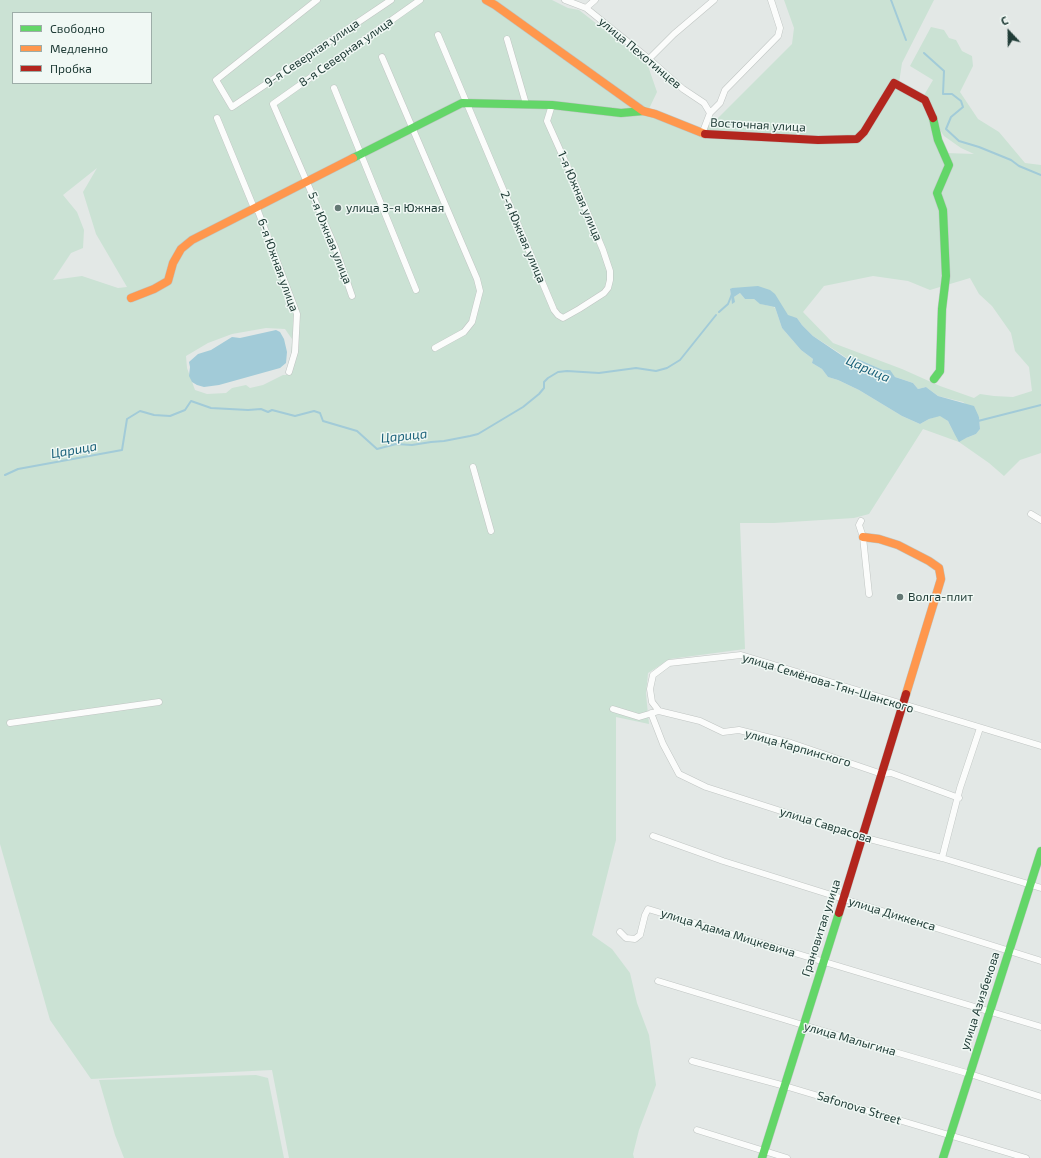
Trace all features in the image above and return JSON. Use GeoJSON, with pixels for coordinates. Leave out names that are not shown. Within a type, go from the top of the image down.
{"type":"FeatureCollection","features":[{"type":"Feature","properties":{"kind":"street","name":"9-я Северная улица"},"geometry":{"type":"LineString","coordinates":[[317,0],[216,80],[232,107],[391,0]]}},
{"type":"Feature","properties":{"kind":"street","name":"8-я Северная улица"},"geometry":{"type":"LineString","coordinates":[[273,104],[420,0]]}},
{"type":"Feature","properties":{"kind":"street","name":"Восточная улица"},"geometry":{"type":"LineString","coordinates":[[486,0],[643,111],[656,114],[702,134],[818,140],[857,139],[864,132],[894,83],[925,100],[935,121],[938,140],[949,165],[937,193],[943,210],[946,276],[942,308],[940,371],[934,379]]}},
{"type":"Feature","properties":{"kind":"street","name":"улица Пехотинцев"},"geometry":{"type":"LineString","coordinates":[[565,0],[586,8],[649,59],[683,89],[704,103],[710,113]]}},
{"type":"Feature","properties":{"kind":"street"},"geometry":{"type":"LineString","coordinates":[[586,8],[595,0]]}},
{"type":"Feature","properties":{"kind":"street"},"geometry":{"type":"LineString","coordinates":[[649,59],[674,34],[714,0]]}},
{"type":"Feature","properties":{"kind":"street"},"geometry":{"type":"LineString","coordinates":[[702,134],[710,113],[720,103],[725,90],[778,36],[780,28],[771,0]]}},
{"type":"Feature","properties":{"kind":"street"},"geometry":{"type":"LineString","coordinates":[[438,35],[466,103]]}},
{"type":"Feature","properties":{"kind":"street"},"geometry":{"type":"LineString","coordinates":[[507,38],[526,104]]}},
{"type":"Feature","properties":{"kind":"street"},"geometry":{"type":"LineString","coordinates":[[382,57],[477,280],[480,291],[472,322],[464,332],[435,348]]}},
{"type":"Feature","properties":{"kind":"street"},"geometry":{"type":"LineString","coordinates":[[334,88],[416,290]]}},
{"type":"Feature","properties":{"kind":"street"},"geometry":{"type":"LineString","coordinates":[[131,298],[154,289],[168,281],[173,264],[181,248],[192,240],[462,103],[552,105],[621,112],[643,111]]}},
{"type":"Feature","properties":{"kind":"street","name":"2-я Южная улица"},"geometry":{"type":"LineString","coordinates":[[466,103],[558,315],[563,318],[579,309],[608,288]]}},
{"type":"Feature","properties":{"kind":"street","name":"5-я Южная улица"},"geometry":{"type":"LineString","coordinates":[[273,104],[335,248],[352,296]]}},
{"type":"Feature","properties":{"kind":"street","name":"1-я Южная улица"},"geometry":{"type":"LineString","coordinates":[[552,105],[547,121],[603,250],[610,271],[608,288]]}},
{"type":"Feature","properties":{"kind":"street","name":"6-я Южная улица"},"geometry":{"type":"LineString","coordinates":[[216,118],[254,208],[258,211],[297,314],[295,352],[289,372]]}},
{"type":"Feature","properties":{"kind":"street"},"geometry":{"type":"LineString","coordinates":[[473,467],[491,531]]}},
{"type":"Feature","properties":{"kind":"street"},"geometry":{"type":"LineString","coordinates":[[1031,514],[1041,520]]}},
{"type":"Feature","properties":{"kind":"street"},"geometry":{"type":"LineString","coordinates":[[861,521],[859,525],[862,537],[869,594]]}},
{"type":"Feature","properties":{"kind":"street","name":"Грановитая улица"},"geometry":{"type":"LineString","coordinates":[[763,1154],[844,899],[941,579],[939,568],[929,561],[898,545],[879,539],[862,537]]}},
{"type":"Feature","properties":{"kind":"street","name":"улица Семёнова-Тян-Шанского"},"geometry":{"type":"LineString","coordinates":[[659,711],[652,702],[650,689],[653,675],[669,663],[741,655],[1041,746]]}},
{"type":"Feature","properties":{"kind":"street"},"geometry":{"type":"LineString","coordinates":[[10,723],[159,702]]}},
{"type":"Feature","properties":{"kind":"street","name":"улица Карпинского"},"geometry":{"type":"LineString","coordinates":[[613,709],[639,717],[659,711],[700,721],[723,732],[739,730],[791,743],[882,774],[891,773],[959,798]]}},
{"type":"Feature","properties":{"kind":"street","name":"улица Саврасова"},"geometry":{"type":"LineString","coordinates":[[651,713],[663,744],[678,774],[706,787],[862,837],[942,858],[1041,888]]}},
{"type":"Feature","properties":{"kind":"street"},"geometry":{"type":"LineString","coordinates":[[942,858],[959,798],[960,788],[980,728]]}},
{"type":"Feature","properties":{"kind":"street","name":"улица Диккенса"},"geometry":{"type":"LineString","coordinates":[[652,836],[724,861],[1041,961]]}},
{"type":"Feature","properties":{"kind":"street","name":"улица Азизбекова"},"geometry":{"type":"LineString","coordinates":[[943,1158],[1041,851]]}},
{"type":"Feature","properties":{"kind":"street","name":"улица Адама Мицкевича"},"geometry":{"type":"LineString","coordinates":[[620,932],[626,938],[635,939],[640,935],[648,909],[1041,1027]]}},
{"type":"Feature","properties":{"kind":"street","name":"улица Малыгина"},"geometry":{"type":"LineString","coordinates":[[658,981],[970,1074],[1041,1097]]}},
{"type":"Feature","properties":{"kind":"street","name":"Safonova Street"},"geometry":{"type":"LineString","coordinates":[[692,1061],[785,1086],[1026,1158]]}},
{"type":"Feature","properties":{"kind":"street"},"geometry":{"type":"LineString","coordinates":[[697,1130],[763,1154],[787,1158]]}},
{"type":"Feature","properties":{"kind":"green space"},"geometry":{"type":"Polygon","coordinates":[[[0,0],[552,0],[568,8],[579,10],[647,63],[657,92],[647,113],[696,131],[714,122],[792,44],[794,28],[784,0],[934,0],[902,63],[899,83],[923,97],[933,80],[910,66],[931,27],[944,30],[949,38],[956,40],[962,51],[972,56],[973,66],[960,92],[978,119],[999,132],[1025,163],[1041,165],[1041,453],[1020,460],[1004,476],[989,463],[959,442],[923,429],[869,514],[854,518],[774,523],[740,523],[745,649],[670,659],[648,673],[646,694],[649,724],[616,717],[616,840],[592,935],[612,949],[630,973],[637,1003],[649,1035],[656,1085],[639,1130],[633,1154],[634,1158],[289,1158],[272,1070],[91,1079],[50,1020],[0,844],[0,0]],[[938,127],[946,153],[974,154],[961,148],[944,136],[938,127]],[[97,168],[63,195],[77,212],[84,230],[83,248],[71,253],[53,280],[82,276],[118,288],[127,287],[96,234],[83,192],[97,168]],[[873,276],[824,286],[803,312],[833,343],[974,398],[980,394],[1013,397],[1032,391],[1029,367],[1015,351],[1011,333],[992,306],[979,294],[970,278],[930,290],[908,281],[873,276]],[[732,288],[730,290],[732,303],[734,297],[740,293],[745,299],[754,299],[761,304],[773,307],[743,288],[732,288]],[[775,308],[782,328],[801,350],[813,359],[812,363],[822,369],[828,377],[859,390],[902,416],[920,424],[940,415],[948,421],[954,433],[966,438],[976,434],[980,429],[979,417],[963,402],[938,396],[926,387],[918,389],[913,383],[895,377],[889,370],[883,370],[853,357],[848,359],[813,336],[797,318],[788,316],[775,308]],[[266,328],[232,334],[208,343],[186,356],[187,368],[195,390],[207,394],[226,393],[232,388],[246,385],[250,388],[263,385],[283,375],[290,375],[292,339],[285,329],[266,328]]]}},
{"type":"Feature","properties":{"kind":"green space"},"geometry":{"type":"Polygon","coordinates":[[[256,1075],[268,1078],[284,1158],[124,1158],[115,1135],[99,1080],[256,1075]]]}},
{"type":"Feature","properties":{"kind":"water"},"geometry":{"type":"Polygon","coordinates":[[[758,286],[770,290],[775,294],[788,315],[797,318],[813,336],[847,359],[853,357],[883,370],[890,370],[895,377],[913,383],[918,389],[926,387],[938,396],[974,406],[979,417],[980,429],[976,434],[959,442],[948,421],[940,416],[929,419],[920,424],[902,416],[859,390],[828,377],[822,369],[812,363],[813,359],[801,350],[782,328],[775,307],[760,304],[754,299],[745,299],[740,293],[734,297],[735,302],[732,304],[730,289],[758,286]]]}},
{"type":"Feature","properties":{"kind":"water"},"geometry":{"type":"Polygon","coordinates":[[[276,330],[280,332],[284,339],[287,352],[286,363],[280,368],[219,385],[204,387],[192,382],[189,376],[189,362],[198,354],[211,350],[232,337],[240,338],[276,330]]]}},
{"type":"Feature","properties":{"kind":"waterway"},"geometry":{"type":"LineString","coordinates":[[891,0],[906,40]]}},
{"type":"Feature","properties":{"kind":"waterway"},"geometry":{"type":"LineString","coordinates":[[924,53],[944,71],[943,94],[952,94],[961,101],[963,107],[951,117],[946,129],[959,141],[979,147],[1011,160],[1019,166],[1041,175]]}},
{"type":"Feature","properties":{"kind":"waterway","name":"Царица"},"geometry":{"type":"LineString","coordinates":[[719,312],[728,304],[732,294]]}},
{"type":"Feature","properties":{"kind":"waterway","name":"Царица"},"geometry":{"type":"LineString","coordinates":[[5,475],[18,469],[122,450],[127,419],[140,411],[154,415],[170,416],[185,410],[191,401],[211,408],[248,410],[261,409],[268,412],[272,410],[295,416],[314,411],[320,413],[323,421],[357,431],[377,449],[396,444],[412,445],[470,436],[478,434],[523,407],[539,394],[544,388],[544,382],[558,372],[567,371],[599,373],[636,368],[656,371],[667,368],[680,360],[716,315]]}},
{"type":"Feature","properties":{"kind":"waterway","name":"Царица"},"geometry":{"type":"LineString","coordinates":[[978,421],[1041,405]]}},
{"type":"Feature","properties":{"kind":"traffic: fast"},"geometry":{"type":"LineString","coordinates":[[353,158],[462,103],[552,105],[621,113],[643,111]]}},
{"type":"Feature","properties":{"kind":"traffic: fast"},"geometry":{"type":"LineString","coordinates":[[933,118],[938,140],[949,165],[937,193],[943,210],[946,276],[942,309],[940,371],[934,379]]}},
{"type":"Feature","properties":{"kind":"traffic: fast"},"geometry":{"type":"LineString","coordinates":[[943,1158],[1041,851]]}},
{"type":"Feature","properties":{"kind":"traffic: fast"},"geometry":{"type":"LineString","coordinates":[[762,1158],[839,913]]}},
{"type":"Feature","properties":{"kind":"traffic: slow"},"geometry":{"type":"LineString","coordinates":[[486,0],[643,111],[655,114],[705,134]]}},
{"type":"Feature","properties":{"kind":"traffic: slow"},"geometry":{"type":"LineString","coordinates":[[131,298],[154,289],[168,281],[173,263],[181,249],[192,240],[353,158]]}},
{"type":"Feature","properties":{"kind":"traffic: slow"},"geometry":{"type":"LineString","coordinates":[[863,537],[879,539],[898,545],[929,561],[939,568],[941,579],[906,694]]}},
{"type":"Feature","properties":{"kind":"traffic: jam"},"geometry":{"type":"LineString","coordinates":[[705,134],[818,140],[857,139],[864,132],[894,83],[925,100],[933,118]]}},
{"type":"Feature","properties":{"kind":"traffic: jam"},"geometry":{"type":"LineString","coordinates":[[839,913],[906,694]]}},
{"type":"Feature","properties":{"kind":"place","name":"улица 3-я Южная"},"geometry":{"type":"Point","coordinates":[338,208]}},
{"type":"Feature","properties":{"kind":"place","name":"Волга-плит"},"geometry":{"type":"Point","coordinates":[900,597]}}]}
